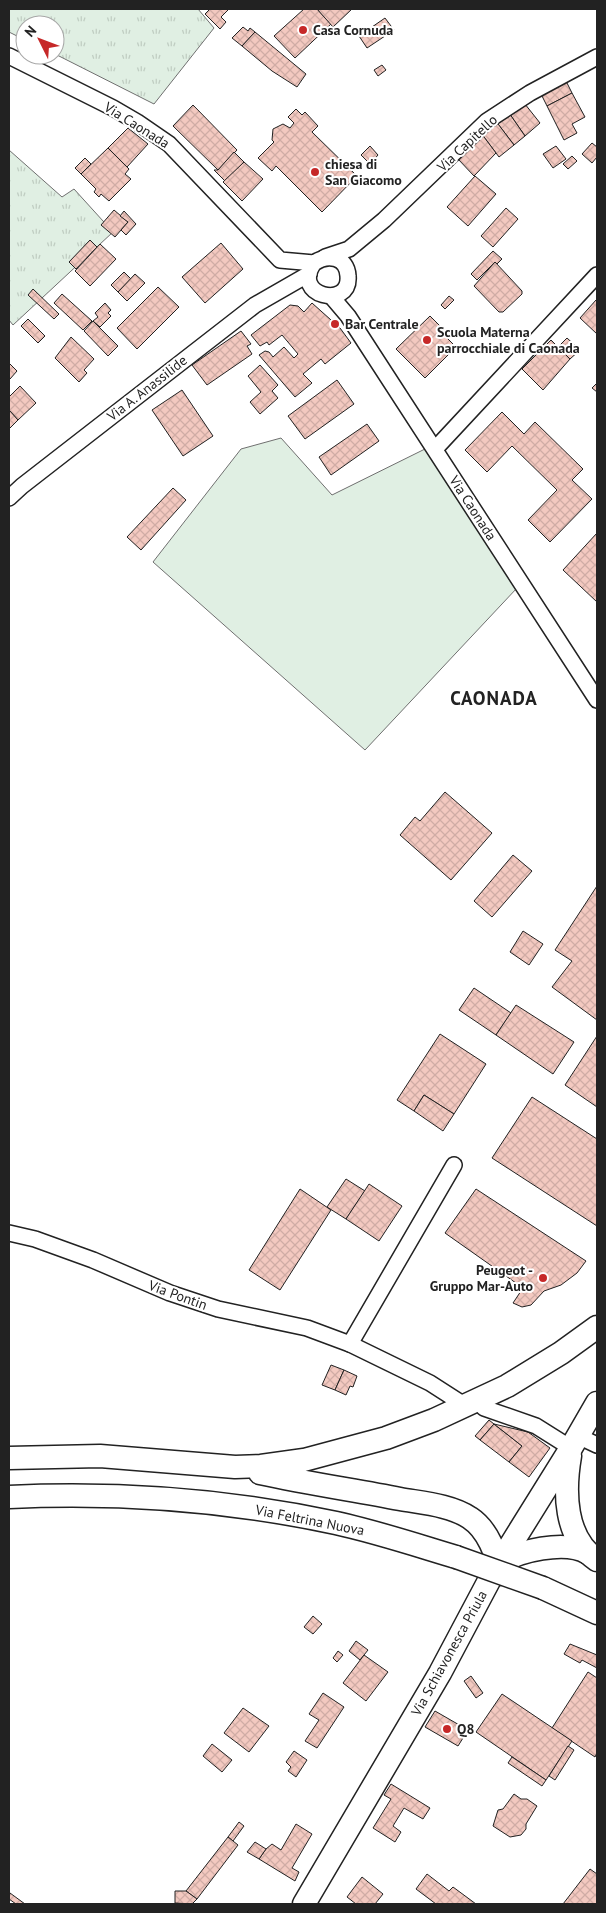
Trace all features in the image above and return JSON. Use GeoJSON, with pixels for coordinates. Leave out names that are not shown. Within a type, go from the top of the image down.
{"type":"FeatureCollection","features":[{"type":"Feature","properties":{"kind":"main road"},"geometry":{"type":"LineString","coordinates":[[235,1467],[283,1463],[339,1452],[403,1432],[434,1420],[507,1386],[561,1353],[597,1327]]}},
{"type":"Feature","properties":{"kind":"main road"},"geometry":{"type":"LineString","coordinates":[[593,1557],[581,1546],[576,1534],[567,1502],[567,1478],[597,1403]]}},
{"type":"Feature","properties":{"kind":"main road"},"geometry":{"type":"LineString","coordinates":[[444,1667],[487,1613],[582,1443]]}},
{"type":"Feature","properties":{"kind":"main road"},"geometry":{"type":"LineString","coordinates":[[498,1566],[582,1443]]}},
{"type":"Feature","properties":{"kind":"main road"},"geometry":{"type":"LineString","coordinates":[[9,1458],[100,1456],[235,1467],[430,1504],[459,1512],[472,1519],[479,1526],[490,1545],[498,1566],[499,1575],[497,1583],[473,1624],[444,1667]]}},
{"type":"Feature","properties":{"kind":"main road","name":"Via Feltrina Nuova"},"geometry":{"type":"LineString","coordinates":[[9,1497],[115,1496],[170,1499],[279,1512],[337,1523],[456,1557],[543,1588],[597,1613]]}},
{"type":"Feature","properties":{"kind":"main road"},"geometry":{"type":"LineString","coordinates":[[498,1566],[508,1558],[548,1548],[578,1548],[593,1557]]}},
{"type":"Feature","properties":{"kind":"main road","name":"Via Schiavonesca Priula"},"geometry":{"type":"LineString","coordinates":[[304,1904],[444,1667]]}},
{"type":"Feature","properties":{"kind":"street","name":"Via Caonada"},"geometry":{"type":"LineString","coordinates":[[9,56],[113,108],[169,144],[280,260],[313,267],[331,257],[340,260],[347,268],[349,278],[346,287],[348,316]]}},
{"type":"Feature","properties":{"kind":"street","name":"Via Capitello"},"geometry":{"type":"LineString","coordinates":[[313,267],[349,249],[384,220],[487,121],[530,93],[597,57]]}},
{"type":"Feature","properties":{"kind":"street"},"geometry":{"type":"LineString","coordinates":[[347,268],[345,259],[349,249]]}},
{"type":"Feature","properties":{"kind":"street","name":"Via Caonada"},"geometry":{"type":"LineString","coordinates":[[313,267],[309,282],[314,290],[326,296],[348,316],[436,448],[597,700]]}},
{"type":"Feature","properties":{"kind":"street","name":"Via A. Anassilide"},"geometry":{"type":"LineString","coordinates":[[9,498],[255,305],[289,285],[313,267]]}},
{"type":"Feature","properties":{"kind":"street"},"geometry":{"type":"LineString","coordinates":[[436,448],[597,274]]}},
{"type":"Feature","properties":{"kind":"street"},"geometry":{"type":"LineString","coordinates":[[289,285],[306,287],[326,296],[340,293],[346,287]]}},
{"type":"Feature","properties":{"kind":"street"},"geometry":{"type":"LineString","coordinates":[[350,1344],[454,1165]]}},
{"type":"Feature","properties":{"kind":"street","name":"Via Pontin"},"geometry":{"type":"LineString","coordinates":[[9,1233],[35,1239],[93,1260],[170,1294],[218,1309],[307,1328],[350,1344],[430,1383],[458,1401],[470,1403],[582,1443]]}},
{"type":"Feature","properties":{"kind":"green space"},"geometry":{"type":"Polygon","coordinates":[[[9,9],[198,9],[214,28],[154,104],[65,59],[65,15],[15,15],[15,35],[9,32],[9,9]]]}},
{"type":"Feature","properties":{"kind":"green space"},"geometry":{"type":"Polygon","coordinates":[[[9,150],[62,197],[74,189],[113,232],[13,325],[9,320],[9,150]]]}},
{"type":"Feature","properties":{"kind":"green space"},"geometry":{"type":"Polygon","coordinates":[[[281,438],[332,495],[429,447],[517,588],[365,750],[153,562],[241,449],[281,438]]]}},
{"type":"Feature","properties":{"kind":"building"},"geometry":{"type":"Polygon","coordinates":[[[210,9],[229,9],[221,17],[226,22],[220,29],[205,14],[210,9]]]}},
{"type":"Feature","properties":{"kind":"building","name":"Casa Cornuda"},"geometry":{"type":"Polygon","coordinates":[[[304,9],[317,9],[331,24],[295,58],[274,36],[304,9]]]}},
{"type":"Feature","properties":{"kind":"building"},"geometry":{"type":"Polygon","coordinates":[[[317,9],[352,9],[333,27],[317,9]]]}},
{"type":"Feature","properties":{"kind":"building"},"geometry":{"type":"Polygon","coordinates":[[[385,18],[394,30],[367,48],[359,36],[385,18]]]}},
{"type":"Feature","properties":{"kind":"building"},"geometry":{"type":"Polygon","coordinates":[[[243,27],[248,31],[250,28],[255,32],[242,46],[232,38],[243,27]]]}},
{"type":"Feature","properties":{"kind":"building"},"geometry":{"type":"Polygon","coordinates":[[[255,32],[306,74],[297,87],[272,71],[242,46],[255,32]]]}},
{"type":"Feature","properties":{"kind":"building"},"geometry":{"type":"Polygon","coordinates":[[[382,65],[386,70],[378,76],[374,70],[382,65]]]}},
{"type":"Feature","properties":{"kind":"building"},"geometry":{"type":"Polygon","coordinates":[[[564,77],[572,93],[547,106],[539,90],[564,77]]]}},
{"type":"Feature","properties":{"kind":"building"},"geometry":{"type":"Polygon","coordinates":[[[572,93],[585,117],[572,124],[577,133],[564,140],[547,106],[572,93]]]}},
{"type":"Feature","properties":{"kind":"building"},"geometry":{"type":"Polygon","coordinates":[[[521,99],[540,123],[525,136],[507,110],[521,99]]]}},
{"type":"Feature","properties":{"kind":"building"},"geometry":{"type":"Polygon","coordinates":[[[193,105],[237,150],[218,170],[173,126],[193,105]]]}},
{"type":"Feature","properties":{"kind":"building"},"geometry":{"type":"Polygon","coordinates":[[[296,109],[302,115],[305,112],[318,126],[312,132],[357,176],[322,212],[276,166],[272,171],[258,158],[274,142],[272,140],[273,129],[283,124],[290,128],[294,123],[288,117],[296,109]]]}},
{"type":"Feature","properties":{"kind":"building"},"geometry":{"type":"Polygon","coordinates":[[[507,110],[525,136],[514,145],[495,120],[507,110]]]}},
{"type":"Feature","properties":{"kind":"building"},"geometry":{"type":"Polygon","coordinates":[[[495,120],[514,145],[499,157],[481,133],[495,120]]]}},
{"type":"Feature","properties":{"kind":"building"},"geometry":{"type":"Polygon","coordinates":[[[128,128],[148,144],[127,167],[108,148],[128,128]]]}},
{"type":"Feature","properties":{"kind":"building"},"geometry":{"type":"Polygon","coordinates":[[[481,133],[496,153],[474,176],[458,159],[481,133]]]}},
{"type":"Feature","properties":{"kind":"building"},"geometry":{"type":"Polygon","coordinates":[[[592,143],[597,147],[597,157],[592,163],[582,154],[592,143]]]}},
{"type":"Feature","properties":{"kind":"building"},"geometry":{"type":"Polygon","coordinates":[[[370,146],[378,155],[370,164],[361,155],[370,146]]]}},
{"type":"Feature","properties":{"kind":"building"},"geometry":{"type":"Polygon","coordinates":[[[556,146],[566,159],[553,168],[543,154],[556,146]]]}},
{"type":"Feature","properties":{"kind":"building"},"geometry":{"type":"Polygon","coordinates":[[[108,148],[129,169],[125,174],[131,179],[109,201],[101,194],[99,197],[94,192],[96,189],[81,174],[108,148]]]}},
{"type":"Feature","properties":{"kind":"building"},"geometry":{"type":"Polygon","coordinates":[[[234,152],[244,162],[225,181],[214,170],[218,170],[234,152]]]}},
{"type":"Feature","properties":{"kind":"building"},"geometry":{"type":"Polygon","coordinates":[[[572,156],[577,161],[568,169],[563,164],[572,156]]]}},
{"type":"Feature","properties":{"kind":"building"},"geometry":{"type":"Polygon","coordinates":[[[85,158],[91,164],[81,174],[75,168],[85,158]]]}},
{"type":"Feature","properties":{"kind":"building"},"geometry":{"type":"Polygon","coordinates":[[[244,162],[263,179],[242,201],[223,182],[244,162]]]}},
{"type":"Feature","properties":{"kind":"building"},"geometry":{"type":"Polygon","coordinates":[[[475,176],[496,194],[468,226],[447,207],[475,176]]]}},
{"type":"Feature","properties":{"kind":"building"},"geometry":{"type":"Polygon","coordinates":[[[506,208],[518,219],[493,247],[481,236],[506,208]]]}},
{"type":"Feature","properties":{"kind":"building"},"geometry":{"type":"Polygon","coordinates":[[[114,210],[128,222],[115,237],[101,225],[114,210]]]}},
{"type":"Feature","properties":{"kind":"building"},"geometry":{"type":"Polygon","coordinates":[[[124,211],[136,224],[126,235],[121,230],[128,222],[120,216],[124,211]]]}},
{"type":"Feature","properties":{"kind":"building"},"geometry":{"type":"Polygon","coordinates":[[[90,240],[97,247],[76,269],[69,262],[90,240]]]}},
{"type":"Feature","properties":{"kind":"building"},"geometry":{"type":"Polygon","coordinates":[[[221,243],[243,269],[205,303],[182,277],[221,243]]]}},
{"type":"Feature","properties":{"kind":"building"},"geometry":{"type":"Polygon","coordinates":[[[100,244],[116,259],[90,286],[75,271],[100,244]]]}},
{"type":"Feature","properties":{"kind":"building"},"geometry":{"type":"Polygon","coordinates":[[[493,251],[502,259],[497,264],[495,262],[477,280],[471,274],[493,251]]]}},
{"type":"Feature","properties":{"kind":"building"},"geometry":{"type":"Polygon","coordinates":[[[495,262],[522,291],[522,294],[503,312],[499,312],[474,286],[495,262]]]}},
{"type":"Feature","properties":{"kind":"building"},"geometry":{"type":"Polygon","coordinates":[[[124,272],[131,279],[118,292],[111,285],[124,272]]]}},
{"type":"Feature","properties":{"kind":"building"},"geometry":{"type":"Polygon","coordinates":[[[135,274],[145,283],[127,301],[118,292],[135,274]]]}},
{"type":"Feature","properties":{"kind":"building"},"geometry":{"type":"Polygon","coordinates":[[[158,287],[179,307],[137,349],[117,328],[158,287]]]}},
{"type":"Feature","properties":{"kind":"building"},"geometry":{"type":"Polygon","coordinates":[[[33,289],[59,314],[54,319],[28,295],[33,289]]]}},
{"type":"Feature","properties":{"kind":"building"},"geometry":{"type":"Polygon","coordinates":[[[62,294],[92,321],[83,330],[54,303],[62,294]]]}},
{"type":"Feature","properties":{"kind":"building"},"geometry":{"type":"Polygon","coordinates":[[[449,296],[454,300],[445,309],[441,305],[449,296]]]}},
{"type":"Feature","properties":{"kind":"building"},"geometry":{"type":"Polygon","coordinates":[[[597,301],[597,334],[580,318],[597,301]]]}},
{"type":"Feature","properties":{"kind":"building"},"geometry":{"type":"Polygon","coordinates":[[[105,303],[111,310],[108,313],[111,316],[100,327],[93,321],[98,317],[95,313],[105,303]]]}},
{"type":"Feature","properties":{"kind":"building"},"geometry":{"type":"Polygon","coordinates":[[[312,303],[340,328],[351,343],[325,364],[321,359],[303,374],[312,383],[295,397],[259,355],[265,351],[269,352],[273,357],[284,347],[294,358],[298,354],[282,335],[269,345],[267,342],[260,346],[251,335],[290,305],[298,306],[304,312],[312,303]]]}},
{"type":"Feature","properties":{"kind":"building","name":"Scuola Materna parrocchiale di Caonada"},"geometry":{"type":"Polygon","coordinates":[[[430,316],[444,330],[441,332],[456,347],[425,378],[396,349],[430,316]]]}},
{"type":"Feature","properties":{"kind":"building"},"geometry":{"type":"Polygon","coordinates":[[[28,319],[45,336],[38,343],[21,326],[28,319]]]}},
{"type":"Feature","properties":{"kind":"building"},"geometry":{"type":"Polygon","coordinates":[[[93,321],[118,346],[108,356],[84,331],[93,321]]]}},
{"type":"Feature","properties":{"kind":"building"},"geometry":{"type":"Polygon","coordinates":[[[241,331],[251,344],[247,346],[252,354],[207,385],[192,365],[241,331]]]}},
{"type":"Feature","properties":{"kind":"building"},"geometry":{"type":"Polygon","coordinates":[[[71,337],[94,359],[84,370],[87,373],[79,382],[55,358],[71,337]]]}},
{"type":"Feature","properties":{"kind":"building"},"geometry":{"type":"Polygon","coordinates":[[[567,338],[580,350],[570,359],[558,347],[567,338]]]}},
{"type":"Feature","properties":{"kind":"building"},"geometry":{"type":"Polygon","coordinates":[[[551,340],[570,359],[543,390],[522,369],[551,340]]]}},
{"type":"Feature","properties":{"kind":"building"},"geometry":{"type":"Polygon","coordinates":[[[9,363],[17,371],[10,379],[9,377],[9,363]]]}},
{"type":"Feature","properties":{"kind":"building"},"geometry":{"type":"Polygon","coordinates":[[[260,365],[278,385],[272,391],[278,398],[260,414],[250,402],[261,392],[248,376],[260,365]]]}},
{"type":"Feature","properties":{"kind":"building"},"geometry":{"type":"Polygon","coordinates":[[[337,380],[354,404],[305,439],[288,416],[337,380]]]}},
{"type":"Feature","properties":{"kind":"building"},"geometry":{"type":"Polygon","coordinates":[[[597,383],[597,392],[592,388],[597,383]]]}},
{"type":"Feature","properties":{"kind":"building"},"geometry":{"type":"Polygon","coordinates":[[[20,386],[36,403],[18,420],[9,410],[9,397],[20,386]]]}},
{"type":"Feature","properties":{"kind":"building"},"geometry":{"type":"Polygon","coordinates":[[[182,390],[213,436],[183,456],[152,410],[182,390]]]}},
{"type":"Feature","properties":{"kind":"building"},"geometry":{"type":"Polygon","coordinates":[[[9,410],[18,420],[9,429],[9,410]]]}},
{"type":"Feature","properties":{"kind":"building"},"geometry":{"type":"Polygon","coordinates":[[[502,412],[524,434],[535,422],[583,469],[572,480],[592,499],[550,542],[528,520],[557,490],[512,446],[487,472],[465,450],[502,412]]]}},
{"type":"Feature","properties":{"kind":"building"},"geometry":{"type":"Polygon","coordinates":[[[367,424],[379,441],[331,475],[319,457],[367,424]]]}},
{"type":"Feature","properties":{"kind":"building"},"geometry":{"type":"Polygon","coordinates":[[[173,488],[186,500],[141,550],[127,537],[173,488]]]}},
{"type":"Feature","properties":{"kind":"building"},"geometry":{"type":"Polygon","coordinates":[[[597,533],[597,602],[563,570],[597,533]]]}},
{"type":"Feature","properties":{"kind":"building"},"geometry":{"type":"Polygon","coordinates":[[[445,792],[492,833],[451,880],[400,835],[415,817],[420,821],[445,792]]]}},
{"type":"Feature","properties":{"kind":"building"},"geometry":{"type":"Polygon","coordinates":[[[513,855],[532,871],[492,917],[474,901],[513,855]]]}},
{"type":"Feature","properties":{"kind":"building"},"geometry":{"type":"Polygon","coordinates":[[[597,886],[597,1020],[552,987],[572,961],[555,950],[597,886]]]}},
{"type":"Feature","properties":{"kind":"building"},"geometry":{"type":"Polygon","coordinates":[[[523,931],[543,944],[529,965],[510,952],[523,931]]]}},
{"type":"Feature","properties":{"kind":"building"},"geometry":{"type":"Polygon","coordinates":[[[474,988],[511,1013],[496,1035],[459,1010],[474,988]]]}},
{"type":"Feature","properties":{"kind":"building"},"geometry":{"type":"Polygon","coordinates":[[[516,1005],[574,1042],[553,1074],[496,1035],[516,1005]]]}},
{"type":"Feature","properties":{"kind":"building"},"geometry":{"type":"Polygon","coordinates":[[[440,1034],[486,1064],[454,1114],[424,1095],[414,1111],[397,1100],[440,1034]]]}},
{"type":"Feature","properties":{"kind":"building"},"geometry":{"type":"Polygon","coordinates":[[[597,1036],[597,1107],[565,1085],[597,1036]]]}},
{"type":"Feature","properties":{"kind":"building"},"geometry":{"type":"Polygon","coordinates":[[[424,1095],[454,1114],[443,1131],[414,1111],[424,1095]]]}},
{"type":"Feature","properties":{"kind":"building"},"geometry":{"type":"Polygon","coordinates":[[[532,1097],[597,1139],[597,1226],[492,1158],[532,1097]]]}},
{"type":"Feature","properties":{"kind":"building"},"geometry":{"type":"Polygon","coordinates":[[[346,1179],[365,1191],[346,1219],[327,1207],[346,1179]]]}},
{"type":"Feature","properties":{"kind":"building"},"geometry":{"type":"Polygon","coordinates":[[[369,1184],[402,1206],[379,1241],[346,1219],[369,1184]]]}},
{"type":"Feature","properties":{"kind":"building"},"geometry":{"type":"Polygon","coordinates":[[[300,1189],[331,1210],[280,1290],[249,1270],[300,1189]]]}},
{"type":"Feature","properties":{"kind":"building"},"geometry":{"type":"Polygon","coordinates":[[[476,1189],[586,1261],[577,1273],[561,1285],[544,1291],[531,1305],[522,1307],[513,1303],[523,1288],[445,1233],[476,1189]]]}},
{"type":"Feature","properties":{"kind":"building"},"geometry":{"type":"Polygon","coordinates":[[[331,1365],[344,1370],[335,1390],[322,1385],[331,1365]]]}},
{"type":"Feature","properties":{"kind":"building"},"geometry":{"type":"Polygon","coordinates":[[[344,1370],[357,1376],[353,1387],[350,1386],[346,1395],[335,1390],[344,1370]]]}},
{"type":"Feature","properties":{"kind":"building"},"geometry":{"type":"Polygon","coordinates":[[[489,1420],[494,1424],[480,1440],[475,1436],[489,1420]]]}},
{"type":"Feature","properties":{"kind":"building"},"geometry":{"type":"Polygon","coordinates":[[[494,1424],[522,1446],[509,1462],[480,1440],[494,1424]]]}},
{"type":"Feature","properties":{"kind":"building"},"geometry":{"type":"Polygon","coordinates":[[[494,1424],[528,1432],[550,1448],[529,1477],[509,1462],[522,1446],[494,1424]]]}},
{"type":"Feature","properties":{"kind":"building"},"geometry":{"type":"Polygon","coordinates":[[[313,1616],[322,1624],[313,1634],[304,1627],[313,1616]]]}},
{"type":"Feature","properties":{"kind":"building"},"geometry":{"type":"Polygon","coordinates":[[[356,1641],[368,1650],[360,1660],[349,1651],[356,1641]]]}},
{"type":"Feature","properties":{"kind":"building"},"geometry":{"type":"Polygon","coordinates":[[[570,1644],[597,1655],[597,1668],[582,1660],[580,1663],[564,1654],[570,1644]]]}},
{"type":"Feature","properties":{"kind":"building"},"geometry":{"type":"Polygon","coordinates":[[[338,1651],[343,1655],[337,1662],[333,1658],[338,1651]]]}},
{"type":"Feature","properties":{"kind":"building"},"geometry":{"type":"Polygon","coordinates":[[[364,1655],[388,1672],[366,1701],[343,1683],[364,1655]]]}},
{"type":"Feature","properties":{"kind":"building"},"geometry":{"type":"Polygon","coordinates":[[[588,1672],[597,1678],[597,1753],[595,1757],[552,1728],[588,1672]]]}},
{"type":"Feature","properties":{"kind":"building"},"geometry":{"type":"Polygon","coordinates":[[[471,1676],[483,1693],[476,1698],[464,1681],[471,1676]]]}},
{"type":"Feature","properties":{"kind":"building"},"geometry":{"type":"Polygon","coordinates":[[[323,1693],[344,1707],[317,1748],[305,1741],[319,1720],[309,1714],[323,1693]]]}},
{"type":"Feature","properties":{"kind":"building"},"geometry":{"type":"Polygon","coordinates":[[[502,1694],[572,1741],[546,1780],[476,1732],[502,1694]]]}},
{"type":"Feature","properties":{"kind":"building"},"geometry":{"type":"Polygon","coordinates":[[[243,1708],[269,1726],[249,1752],[224,1733],[243,1708]]]}},
{"type":"Feature","properties":{"kind":"building","name":"Q8"},"geometry":{"type":"Polygon","coordinates":[[[435,1711],[468,1730],[458,1746],[425,1727],[435,1711]]]}},
{"type":"Feature","properties":{"kind":"building"},"geometry":{"type":"Polygon","coordinates":[[[212,1744],[232,1760],[222,1772],[203,1756],[212,1744]]]}},
{"type":"Feature","properties":{"kind":"building"},"geometry":{"type":"Polygon","coordinates":[[[568,1746],[574,1750],[555,1780],[549,1776],[568,1746]]]}},
{"type":"Feature","properties":{"kind":"building"},"geometry":{"type":"Polygon","coordinates":[[[294,1751],[307,1760],[296,1777],[288,1771],[291,1767],[286,1762],[294,1751]]]}},
{"type":"Feature","properties":{"kind":"building"},"geometry":{"type":"Polygon","coordinates":[[[512,1757],[546,1780],[542,1786],[508,1763],[512,1757]]]}},
{"type":"Feature","properties":{"kind":"building"},"geometry":{"type":"Polygon","coordinates":[[[391,1784],[430,1808],[423,1819],[404,1808],[393,1826],[401,1832],[395,1842],[373,1828],[391,1799],[384,1795],[391,1784]]]}},
{"type":"Feature","properties":{"kind":"building"},"geometry":{"type":"Polygon","coordinates":[[[514,1794],[521,1799],[527,1799],[537,1806],[521,1835],[510,1837],[493,1826],[498,1810],[503,1809],[514,1794]]]}},
{"type":"Feature","properties":{"kind":"building"},"geometry":{"type":"Polygon","coordinates":[[[239,1822],[244,1826],[233,1841],[228,1837],[239,1822]]]}},
{"type":"Feature","properties":{"kind":"building"},"geometry":{"type":"Polygon","coordinates":[[[296,1824],[312,1834],[292,1868],[299,1872],[295,1881],[259,1859],[272,1844],[281,1850],[296,1824]]]}},
{"type":"Feature","properties":{"kind":"building"},"geometry":{"type":"Polygon","coordinates":[[[228,1837],[238,1845],[197,1899],[186,1891],[228,1837]]]}},
{"type":"Feature","properties":{"kind":"building"},"geometry":{"type":"Polygon","coordinates":[[[255,1842],[266,1849],[259,1859],[247,1852],[255,1842]]]}},
{"type":"Feature","properties":{"kind":"building"},"geometry":{"type":"Polygon","coordinates":[[[590,1869],[597,1874],[597,1904],[563,1904],[590,1869]]]}},
{"type":"Feature","properties":{"kind":"building"},"geometry":{"type":"Polygon","coordinates":[[[427,1874],[449,1891],[453,1887],[476,1904],[436,1904],[416,1889],[427,1874]]]}},
{"type":"Feature","properties":{"kind":"building"},"geometry":{"type":"Polygon","coordinates":[[[362,1877],[383,1894],[375,1904],[356,1904],[347,1897],[362,1877]]]}},
{"type":"Feature","properties":{"kind":"building"},"geometry":{"type":"Polygon","coordinates":[[[175,1891],[186,1891],[197,1899],[192,1904],[175,1903],[175,1891]]]}},
{"type":"Feature","properties":{"kind":"building"},"geometry":{"type":"Polygon","coordinates":[[[10,1893],[25,1904],[16,1904],[9,1899],[10,1893]]]}},
{"type":"Feature","properties":{"kind":"place","name":"Casa Cornuda"},"geometry":{"type":"Point","coordinates":[303,30]}},
{"type":"Feature","properties":{"kind":"place","name":"chiesa di San Giacomo"},"geometry":{"type":"Point","coordinates":[315,172]}},
{"type":"Feature","properties":{"kind":"place","name":"Bar Centrale"},"geometry":{"type":"Point","coordinates":[335,324]}},
{"type":"Feature","properties":{"kind":"place","name":"Scuola Materna parrocchiale di Caonada"},"geometry":{"type":"Point","coordinates":[427,340]}},
{"type":"Feature","properties":{"kind":"place","name":"Peugeot - Gruppo Mar-Auto"},"geometry":{"type":"Point","coordinates":[543,1278]}},
{"type":"Feature","properties":{"kind":"place","name":"Q8"},"geometry":{"type":"Point","coordinates":[447,1729]}},
{"type":"Feature","properties":{"kind":"district","name":"CAONADA"},"geometry":{"type":"Point","coordinates":[494,698]}}]}
